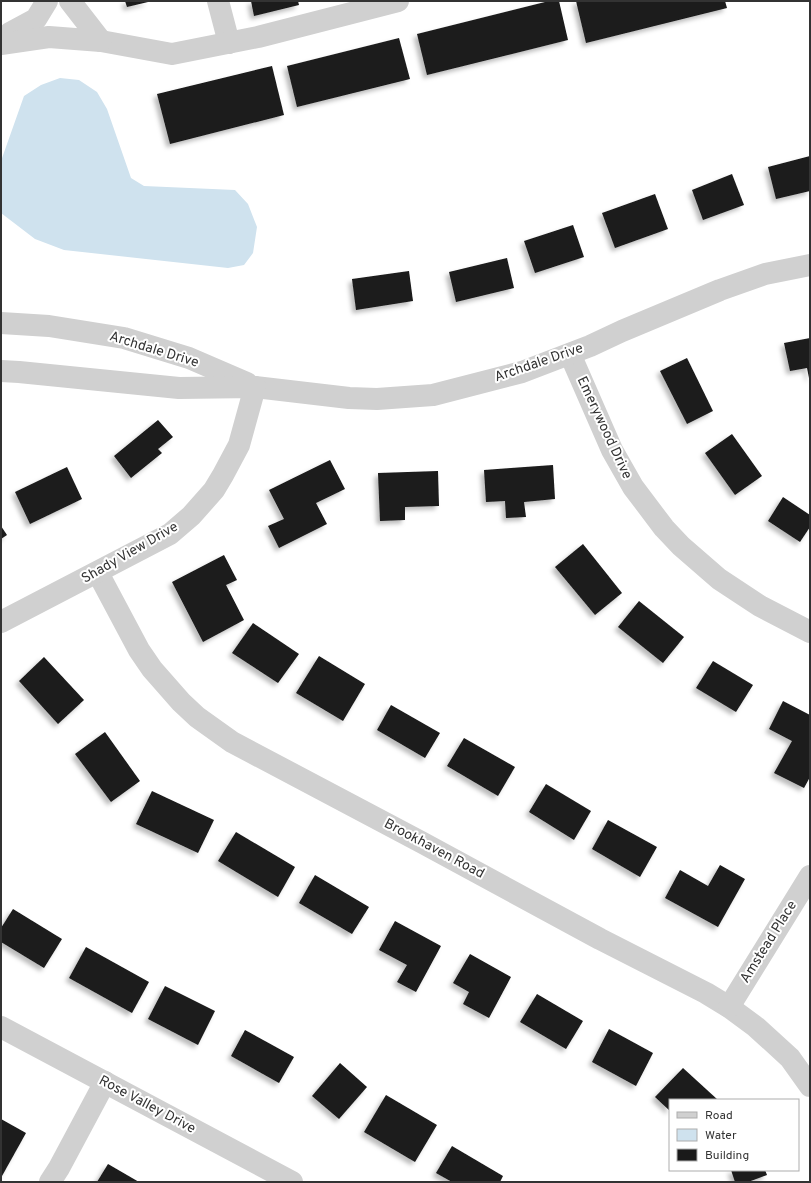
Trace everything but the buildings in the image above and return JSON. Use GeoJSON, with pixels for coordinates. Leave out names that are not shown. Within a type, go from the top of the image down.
{"type":"FeatureCollection","features":[{"type":"Feature","properties":{"kind":"street"},"geometry":{"type":"LineString","coordinates":[[1,43],[10,34],[36,19],[47,1]]}},
{"type":"Feature","properties":{"kind":"street"},"geometry":{"type":"LineString","coordinates":[[70,1],[101,41]]}},
{"type":"Feature","properties":{"kind":"street"},"geometry":{"type":"LineString","coordinates":[[218,1],[228,43]]}},
{"type":"Feature","properties":{"kind":"street"},"geometry":{"type":"LineString","coordinates":[[1,43],[49,37],[101,41],[172,54],[258,38],[354,6],[398,1]]}},
{"type":"Feature","properties":{"kind":"street","name":"Archdale Drive"},"geometry":{"type":"LineString","coordinates":[[1,371],[26,372],[179,388],[255,386],[349,398],[377,399],[433,395],[522,372],[570,354],[720,290],[765,274],[810,265]]}},
{"type":"Feature","properties":{"kind":"street","name":"Archdale Drive"},"geometry":{"type":"LineString","coordinates":[[1,323],[49,326],[124,338],[189,358],[255,386]]}},
{"type":"Feature","properties":{"kind":"street","name":"Emerywood Drive"},"geometry":{"type":"LineString","coordinates":[[570,354],[612,450],[633,487],[664,528],[681,546],[718,579],[760,606],[810,632]]}},
{"type":"Feature","properties":{"kind":"street","name":"Shady View Drive"},"geometry":{"type":"LineString","coordinates":[[1,622],[170,534],[191,516],[214,490],[239,445],[255,386]]}},
{"type":"Feature","properties":{"kind":"street","name":"Brookhaven Road"},"geometry":{"type":"LineString","coordinates":[[98,572],[139,650],[152,670],[197,717],[232,742],[600,939],[706,993],[729,1007],[756,1027],[790,1058],[810,1086]]}},
{"type":"Feature","properties":{"kind":"street","name":"Amstead Place"},"geometry":{"type":"LineString","coordinates":[[729,1007],[810,876]]}},
{"type":"Feature","properties":{"kind":"street","name":"Rose Valley Drive"},"geometry":{"type":"LineString","coordinates":[[1,1027],[292,1182]]}},
{"type":"Feature","properties":{"kind":"street"},"geometry":{"type":"LineString","coordinates":[[50,1182],[59,1168],[104,1082]]}},
{"type":"Feature","properties":{"kind":"water"},"geometry":{"type":"Polygon","coordinates":[[[60,78],[79,80],[97,92],[107,109],[131,178],[144,186],[235,190],[248,204],[257,227],[253,253],[244,265],[228,268],[64,250],[35,239],[1,213],[1,161],[24,96],[41,85],[60,78]]]}}]}
